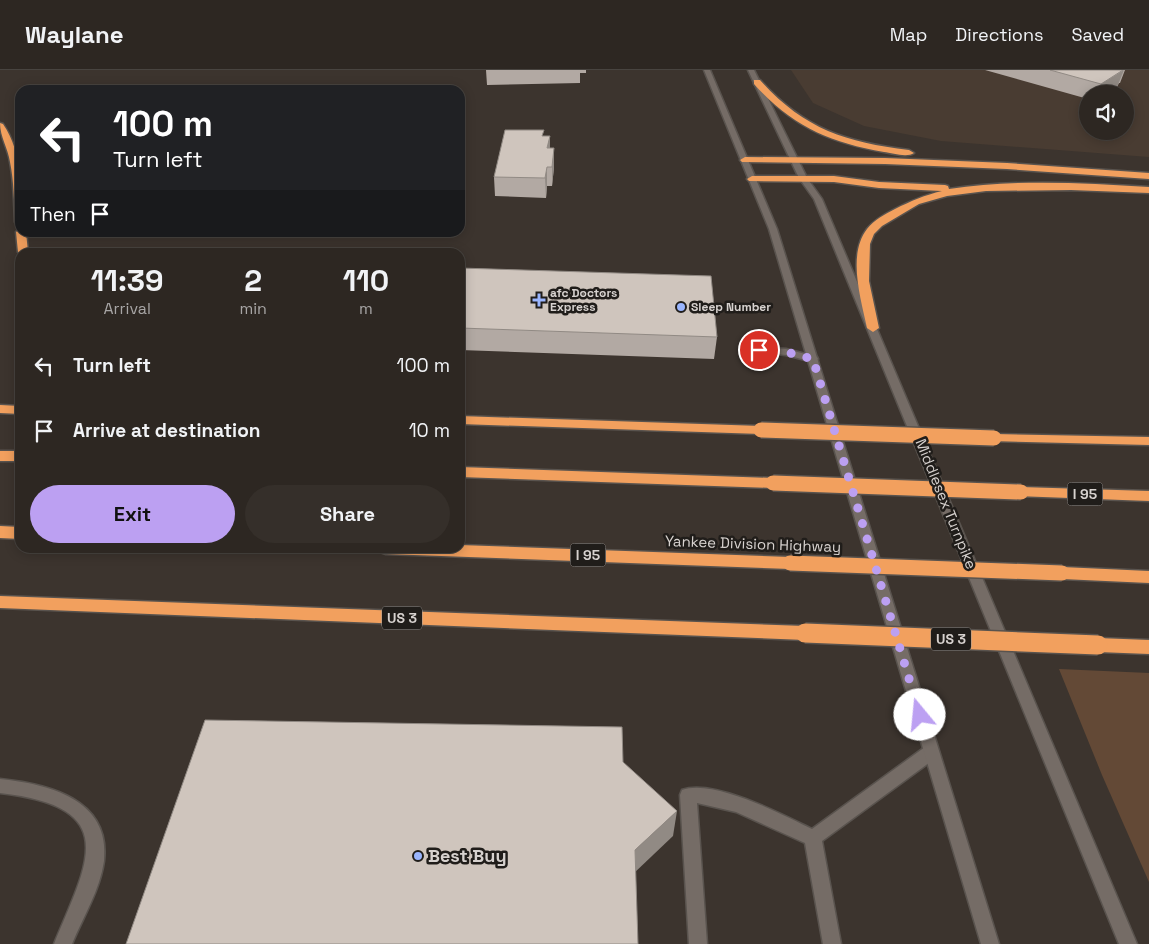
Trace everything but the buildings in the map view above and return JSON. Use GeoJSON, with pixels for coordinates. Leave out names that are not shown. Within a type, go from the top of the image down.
{"type":"FeatureCollection","features":[{"type":"Feature","properties":{"kind":"highway"},"geometry":{"type":"LineString","coordinates":[[757,82],[777,104],[792,116],[811,127],[850,142],[898,152],[1007,166]]}},
{"type":"Feature","properties":{"kind":"highway"},"geometry":{"type":"LineString","coordinates":[[0,126],[14,156],[15,167]]}},
{"type":"Feature","properties":{"kind":"highway"},"geometry":{"type":"LineString","coordinates":[[745,160],[878,160],[1007,166],[1149,176]]}},
{"type":"Feature","properties":{"kind":"highway"},"geometry":{"type":"LineString","coordinates":[[752,178],[802,178],[913,187],[1101,187],[1149,190]]}},
{"type":"Feature","properties":{"kind":"highway"},"geometry":{"type":"LineString","coordinates":[[874,328],[867,302],[864,269],[867,241],[874,228],[892,214],[921,199],[960,191],[1000,187]]}},
{"type":"Feature","properties":{"kind":"highway"},"geometry":{"type":"LineString","coordinates":[[0,409],[15,410]]}},
{"type":"Feature","properties":{"kind":"highway"},"geometry":{"type":"LineString","coordinates":[[465,420],[1121,442],[1149,441]]}},
{"type":"Feature","properties":{"kind":"highway"},"geometry":{"type":"LineString","coordinates":[[1121,442],[1149,445]]}},
{"type":"Feature","properties":{"kind":"highway"},"geometry":{"type":"LineString","coordinates":[[0,456],[15,456]]}},
{"type":"Feature","properties":{"kind":"highway","name":"I 95"},"geometry":{"type":"LineString","coordinates":[[465,472],[1149,496]]}},
{"type":"Feature","properties":{"kind":"highway"},"geometry":{"type":"LineString","coordinates":[[0,532],[15,533]]}},
{"type":"Feature","properties":{"kind":"highway","name":"Yankee Division Highway"},"geometry":{"type":"LineString","coordinates":[[465,551],[1149,577]]}},
{"type":"Feature","properties":{"kind":"highway","name":"US 3"},"geometry":{"type":"LineString","coordinates":[[0,602],[1149,647]]}},
{"type":"Feature","properties":{"kind":"main road"},"geometry":{"type":"LineString","coordinates":[[707,70],[772,229],[990,944]]}},
{"type":"Feature","properties":{"kind":"main road","name":"Middlesex Turnpike"},"geometry":{"type":"LineString","coordinates":[[751,70],[802,178],[818,199],[874,328],[1128,944]]}},
{"type":"Feature","properties":{"kind":"main road"},"geometry":{"type":"LineString","coordinates":[[745,349],[786,352],[813,359]]}},
{"type":"Feature","properties":{"kind":"main road"},"geometry":{"type":"LineString","coordinates":[[813,838],[931,752]]}},
{"type":"Feature","properties":{"kind":"main road"},"geometry":{"type":"LineString","coordinates":[[0,786],[47,793],[66,802],[81,814],[91,828],[96,844],[95,861],[63,944]]}},
{"type":"Feature","properties":{"kind":"main road"},"geometry":{"type":"LineString","coordinates":[[698,944],[688,795],[706,795],[726,800],[813,838]]}},
{"type":"Feature","properties":{"kind":"main road"},"geometry":{"type":"LineString","coordinates":[[813,838],[832,944]]}},
{"type":"Feature","properties":{"kind":"shaded area"},"geometry":{"type":"Polygon","coordinates":[[[791,70],[1149,70],[1149,157],[941,141],[864,126],[813,103],[791,70]]]}},
{"type":"Feature","properties":{"kind":"shaded area"},"geometry":{"type":"Polygon","coordinates":[[[1059,669],[1149,673],[1149,882],[1102,775],[1059,669]]]}},
{"type":"Feature","properties":{"kind":"place","name":"afc Doctors Express"},"geometry":{"type":"Point","coordinates":[539,300]}},
{"type":"Feature","properties":{"kind":"place","name":"Sleep Number"},"geometry":{"type":"Point","coordinates":[681,307]}},
{"type":"Feature","properties":{"kind":"place","name":"Best Buy"},"geometry":{"type":"Point","coordinates":[418,856]}},
{"type":"Feature","properties":{"kind":"route"},"geometry":{"type":"LineString","coordinates":[[759,350],[786,352],[813,359],[920,715]]}}]}
